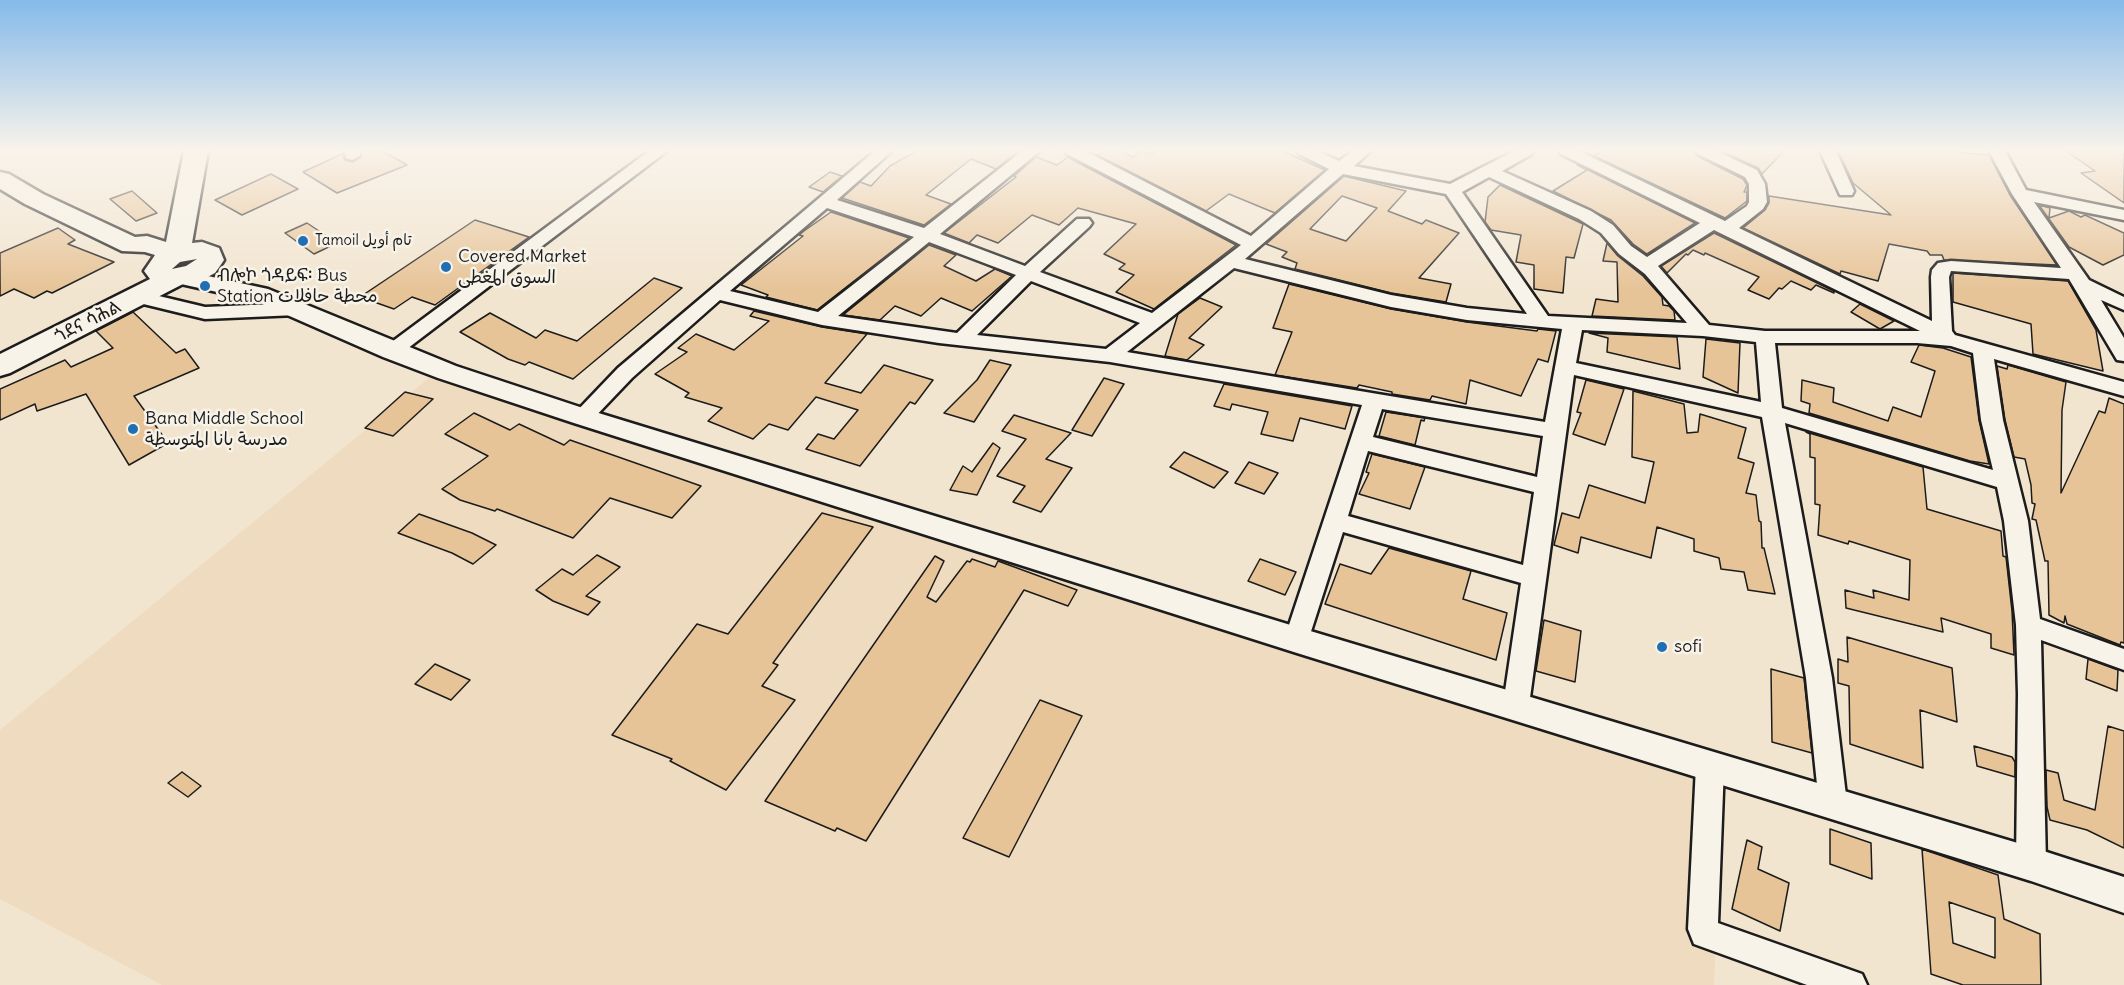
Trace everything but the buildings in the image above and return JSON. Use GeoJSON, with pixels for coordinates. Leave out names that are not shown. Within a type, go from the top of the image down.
{"type":"FeatureCollection","features":[{"type":"Feature","properties":{"kind":"highway"},"geometry":{"type":"LineString","coordinates":[[31,197],[130,245],[133,251],[180,263],[180,231],[187,197]]}},
{"type":"Feature","properties":{"kind":"highway","name":"ጎደና ሳሕል"},"geometry":{"type":"LineString","coordinates":[[0,366],[138,297],[180,263]]}},
{"type":"Feature","properties":{"kind":"highway","name":"ጎደና ሳሕል"},"geometry":{"type":"LineString","coordinates":[[0,348],[180,263]]}},
{"type":"Feature","properties":{"kind":"main road"},"geometry":{"type":"LineString","coordinates":[[180,263],[447,372],[584,417],[1298,640],[2031,864],[2124,895]]}},
{"type":"Feature","properties":{"kind":"main road"},"geometry":{"type":"LineString","coordinates":[[180,263],[260,294]]}},
{"type":"Feature","properties":{"kind":"street"},"geometry":{"type":"LineString","coordinates":[[392,351],[598,197]]}},
{"type":"Feature","properties":{"kind":"street"},"geometry":{"type":"LineString","coordinates":[[584,417],[625,373],[830,197]]}},
{"type":"Feature","properties":{"kind":"street"},"geometry":{"type":"LineString","coordinates":[[822,319],[975,197]]}},
{"type":"Feature","properties":{"kind":"street"},"geometry":{"type":"LineString","coordinates":[[1162,197],[1253,244]]}},
{"type":"Feature","properties":{"kind":"street"},"geometry":{"type":"LineString","coordinates":[[1110,356],[1253,244],[1307,197]]}},
{"type":"Feature","properties":{"kind":"street"},"geometry":{"type":"LineString","coordinates":[[1457,197],[1542,322]]}},
{"type":"Feature","properties":{"kind":"street"},"geometry":{"type":"LineString","coordinates":[[1545,197],[1590,218],[1607,229],[1625,250],[1647,265],[1703,330]]}},
{"type":"Feature","properties":{"kind":"street"},"geometry":{"type":"LineString","coordinates":[[1660,197],[1947,337],[1983,350],[2124,389]]}},
{"type":"Feature","properties":{"kind":"street"},"geometry":{"type":"LineString","coordinates":[[1647,265],[1754,209],[1758,197]]}},
{"type":"Feature","properties":{"kind":"street"},"geometry":{"type":"LineString","coordinates":[[2022,197],[2079,279],[2124,355]]}},
{"type":"Feature","properties":{"kind":"street"},"geometry":{"type":"LineString","coordinates":[[2035,197],[2124,215]]}},
{"type":"Feature","properties":{"kind":"street"},"geometry":{"type":"LineString","coordinates":[[825,201],[927,235],[1154,321]]}},
{"type":"Feature","properties":{"kind":"street"},"geometry":{"type":"LineString","coordinates":[[962,339],[1028,273],[1083,223]]}},
{"type":"Feature","properties":{"kind":"street"},"geometry":{"type":"LineString","coordinates":[[1230,261],[1391,301],[1467,314],[1542,322],[1703,330],[1765,337],[1947,337]]}},
{"type":"Feature","properties":{"kind":"street"},"geometry":{"type":"LineString","coordinates":[[1947,337],[1940,277],[1944,267],[2079,279],[2124,304]]}},
{"type":"Feature","properties":{"kind":"street"},"geometry":{"type":"LineString","coordinates":[[716,293],[822,319],[962,339],[1110,356],[1554,431]]}},
{"type":"Feature","properties":{"kind":"street"},"geometry":{"type":"LineString","coordinates":[[138,297],[205,313],[297,309]]}},
{"type":"Feature","properties":{"kind":"street"},"geometry":{"type":"LineString","coordinates":[[1516,705],[1554,431],[1574,324]]}},
{"type":"Feature","properties":{"kind":"street"},"geometry":{"type":"LineString","coordinates":[[1765,337],[1772,412],[1819,678],[1833,804]]}},
{"type":"Feature","properties":{"kind":"street"},"geometry":{"type":"LineString","coordinates":[[1983,350],[1992,420],[2016,521],[2028,625],[2031,694],[2031,864]]}},
{"type":"Feature","properties":{"kind":"street"},"geometry":{"type":"LineString","coordinates":[[1566,367],[1772,412],[2006,482]]}},
{"type":"Feature","properties":{"kind":"street"},"geometry":{"type":"LineString","coordinates":[[1298,640],[1374,400]]}},
{"type":"Feature","properties":{"kind":"street"},"geometry":{"type":"LineString","coordinates":[[1361,442],[1546,487]]}},
{"type":"Feature","properties":{"kind":"street"},"geometry":{"type":"LineString","coordinates":[[1335,521],[1533,577]]}},
{"type":"Feature","properties":{"kind":"street"},"geometry":{"type":"LineString","coordinates":[[2028,625],[2124,660]]}},
{"type":"Feature","properties":{"kind":"street"},"geometry":{"type":"LineString","coordinates":[[1710,766],[1703,929],[1705,933],[1851,985]]}},
{"type":"Feature","properties":{"kind":"shaded area"},"geometry":{"type":"Polygon","coordinates":[[[441,368],[1723,781],[1714,985],[162,985],[0,899],[0,730],[441,368]]]}},
{"type":"Feature","properties":{"kind":"place","name":"Tamoil تام أويل"},"geometry":{"type":"Point","coordinates":[303,241]}},
{"type":"Feature","properties":{"kind":"place","name":"Covered Market السوق المغطى"},"geometry":{"type":"Point","coordinates":[446,267]}},
{"type":"Feature","properties":{"kind":"place","name":"ብሎኮ ጎዳይፍ፡ Bus Station محطة حافلات"},"geometry":{"type":"Point","coordinates":[205,286]}},
{"type":"Feature","properties":{"kind":"place","name":"Bana Middle School مدرسة بانا المتوسطة"},"geometry":{"type":"Point","coordinates":[133,429]}},
{"type":"Feature","properties":{"kind":"place","name":"sofi"},"geometry":{"type":"Point","coordinates":[1662,647]}}]}
